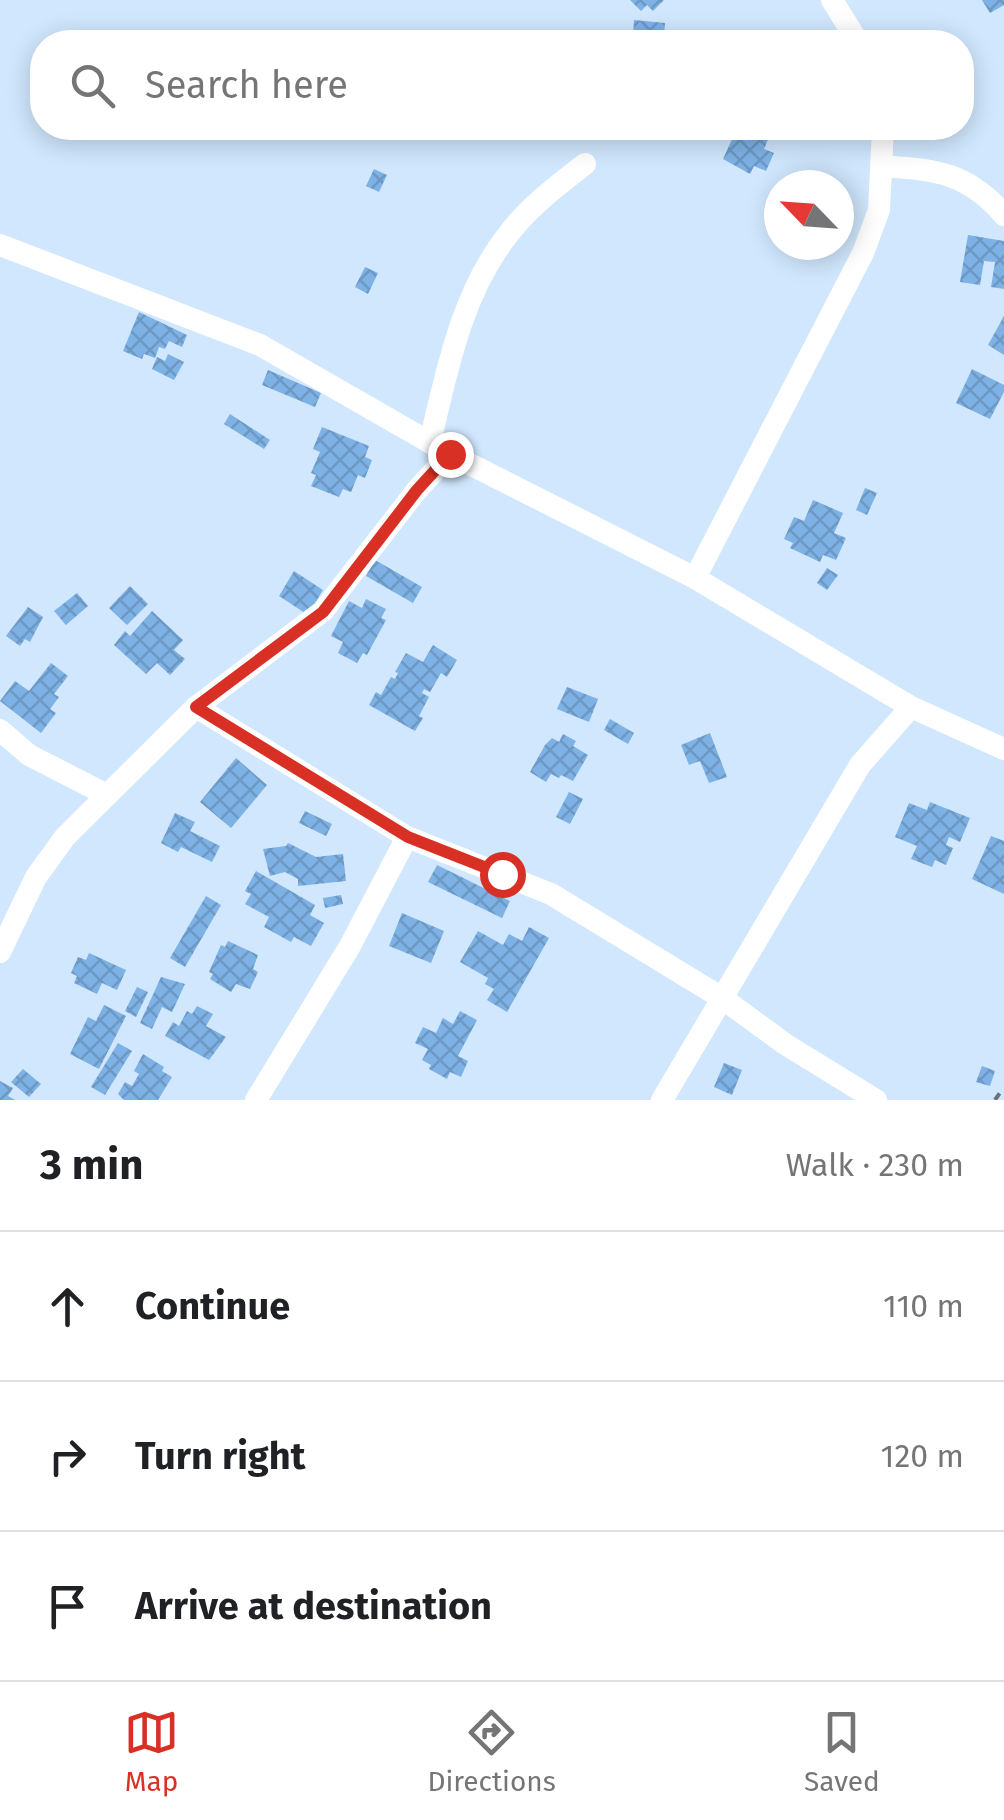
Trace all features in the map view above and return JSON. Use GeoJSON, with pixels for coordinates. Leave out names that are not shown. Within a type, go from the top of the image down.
{"type":"FeatureCollection","features":[{"type":"Feature","properties":{"kind":"street"},"geometry":{"type":"LineString","coordinates":[[832,0],[851,30]]}},
{"type":"Feature","properties":{"kind":"street"},"geometry":{"type":"LineString","coordinates":[[695,578],[863,253],[878,210],[884,140]]}},
{"type":"Feature","properties":{"kind":"street"},"geometry":{"type":"LineString","coordinates":[[0,952],[36,877],[66,837],[196,707],[323,612],[417,490],[440,448],[448,368],[463,320],[486,270],[508,233],[541,198],[585,164]]}},
{"type":"Feature","properties":{"kind":"street"},"geometry":{"type":"LineString","coordinates":[[883,166],[951,175],[975,186],[1004,214]]}},
{"type":"Feature","properties":{"kind":"street"},"geometry":{"type":"LineString","coordinates":[[0,245],[260,345],[440,448],[695,578],[911,707],[1004,749]]}},
{"type":"Feature","properties":{"kind":"street"},"geometry":{"type":"LineString","coordinates":[[196,707],[408,837],[551,894],[722,998],[785,1044],[876,1100]]}},
{"type":"Feature","properties":{"kind":"street"},"geometry":{"type":"LineString","coordinates":[[662,1100],[860,765],[911,707]]}},
{"type":"Feature","properties":{"kind":"street"},"geometry":{"type":"LineString","coordinates":[[0,730],[29,755],[107,795]]}},
{"type":"Feature","properties":{"kind":"street"},"geometry":{"type":"LineString","coordinates":[[256,1100],[350,946],[408,837]]}},
{"type":"Feature","properties":{"kind":"path"},"geometry":{"type":"LineString","coordinates":[[995,1100],[1004,1086]]}},
{"type":"Feature","properties":{"kind":"building"},"geometry":{"type":"Polygon","coordinates":[[[630,0],[664,0],[653,11],[647,5],[641,11],[630,0]]]}},
{"type":"Feature","properties":{"kind":"building"},"geometry":{"type":"Polygon","coordinates":[[[982,0],[1004,0],[1004,5],[990,13],[982,0]]]}},
{"type":"Feature","properties":{"kind":"building"},"geometry":{"type":"Polygon","coordinates":[[[634,20],[665,23],[665,30],[633,30],[634,20]]]}},
{"type":"Feature","properties":{"kind":"building"},"geometry":{"type":"Polygon","coordinates":[[[732,140],[768,140],[764,149],[774,153],[766,170],[754,166],[750,174],[723,159],[732,140]]]}},
{"type":"Feature","properties":{"kind":"building"},"geometry":{"type":"Polygon","coordinates":[[[374,169],[387,175],[379,192],[366,186],[374,169]]]}},
{"type":"Feature","properties":{"kind":"building"},"geometry":{"type":"Polygon","coordinates":[[[968,235],[1004,241],[1004,289],[991,287],[995,262],[984,261],[980,285],[960,282],[968,235]]]}},
{"type":"Feature","properties":{"kind":"building"},"geometry":{"type":"Polygon","coordinates":[[[365,267],[378,273],[368,294],[355,287],[365,267]]]}},
{"type":"Feature","properties":{"kind":"building"},"geometry":{"type":"Polygon","coordinates":[[[139,312],[187,335],[182,347],[169,341],[165,349],[159,347],[155,358],[144,354],[142,359],[123,351],[139,312]]]}},
{"type":"Feature","properties":{"kind":"building"},"geometry":{"type":"Polygon","coordinates":[[[1004,316],[1004,355],[988,345],[1004,316]]]}},
{"type":"Feature","properties":{"kind":"building"},"geometry":{"type":"Polygon","coordinates":[[[168,354],[184,362],[174,380],[152,369],[157,357],[165,361],[168,354]]]}},
{"type":"Feature","properties":{"kind":"building"},"geometry":{"type":"Polygon","coordinates":[[[972,369],[1004,385],[990,419],[956,403],[972,369]]]}},
{"type":"Feature","properties":{"kind":"building"},"geometry":{"type":"Polygon","coordinates":[[[268,370],[321,393],[315,407],[262,385],[268,370]]]}},
{"type":"Feature","properties":{"kind":"building"},"geometry":{"type":"Polygon","coordinates":[[[230,414],[270,440],[264,449],[224,424],[230,414]]]}},
{"type":"Feature","properties":{"kind":"building"},"geometry":{"type":"Polygon","coordinates":[[[322,427],[369,446],[365,457],[372,460],[365,478],[358,475],[351,492],[343,489],[339,497],[311,486],[316,475],[311,473],[320,452],[313,449],[322,427]]]}},
{"type":"Feature","properties":{"kind":"building"},"geometry":{"type":"Polygon","coordinates":[[[865,488],[877,493],[867,515],[856,510],[865,488]]]}},
{"type":"Feature","properties":{"kind":"building"},"geometry":{"type":"Polygon","coordinates":[[[813,500],[843,513],[834,533],[846,538],[836,560],[823,555],[820,562],[790,548],[793,543],[784,539],[794,517],[804,521],[813,500]]]}},
{"type":"Feature","properties":{"kind":"building"},"geometry":{"type":"Polygon","coordinates":[[[375,560],[422,587],[413,603],[366,576],[375,560]]]}},
{"type":"Feature","properties":{"kind":"building"},"geometry":{"type":"Polygon","coordinates":[[[827,568],[838,575],[827,590],[817,583],[827,568]]]}},
{"type":"Feature","properties":{"kind":"building"},"geometry":{"type":"Polygon","coordinates":[[[294,571],[323,590],[308,615],[279,596],[294,571]]]}},
{"type":"Feature","properties":{"kind":"building"},"geometry":{"type":"Polygon","coordinates":[[[130,586],[148,604],[127,625],[109,608],[130,586]]]}},
{"type":"Feature","properties":{"kind":"building"},"geometry":{"type":"Polygon","coordinates":[[[77,593],[88,606],[66,625],[54,611],[77,593]]]}},
{"type":"Feature","properties":{"kind":"building"},"geometry":{"type":"Polygon","coordinates":[[[366,599],[386,609],[381,618],[386,620],[367,655],[363,653],[357,663],[338,653],[343,642],[331,636],[349,601],[362,608],[366,599]]]}},
{"type":"Feature","properties":{"kind":"building"},"geometry":{"type":"Polygon","coordinates":[[[28,607],[43,617],[30,642],[25,639],[20,646],[6,636],[28,607]]]}},
{"type":"Feature","properties":{"kind":"building"},"geometry":{"type":"Polygon","coordinates":[[[152,611],[183,640],[174,650],[185,659],[170,675],[157,663],[146,674],[114,645],[125,631],[130,636],[152,611]]]}},
{"type":"Feature","properties":{"kind":"building"},"geometry":{"type":"Polygon","coordinates":[[[433,645],[457,660],[447,677],[441,673],[430,692],[424,689],[422,693],[429,697],[415,731],[369,705],[376,692],[381,695],[391,677],[395,679],[406,653],[423,662],[433,645]]]}},
{"type":"Feature","properties":{"kind":"building"},"geometry":{"type":"Polygon","coordinates":[[[51,663],[68,676],[54,694],[59,697],[50,709],[56,713],[41,733],[0,701],[15,681],[29,691],[51,663]]]}},
{"type":"Feature","properties":{"kind":"building"},"geometry":{"type":"Polygon","coordinates":[[[567,687],[598,699],[589,722],[557,709],[567,687]]]}},
{"type":"Feature","properties":{"kind":"building"},"geometry":{"type":"Polygon","coordinates":[[[610,719],[634,733],[628,744],[604,730],[610,719]]]}},
{"type":"Feature","properties":{"kind":"building"},"geometry":{"type":"Polygon","coordinates":[[[710,733],[727,777],[709,783],[700,761],[689,765],[681,745],[710,733]]]}},
{"type":"Feature","properties":{"kind":"building"},"geometry":{"type":"Polygon","coordinates":[[[563,734],[576,741],[573,746],[588,755],[573,781],[551,774],[546,782],[530,772],[545,745],[552,738],[559,742],[563,734]]]}},
{"type":"Feature","properties":{"kind":"building"},"geometry":{"type":"Polygon","coordinates":[[[236,758],[267,785],[231,828],[200,802],[236,758]]]}},
{"type":"Feature","properties":{"kind":"building"},"geometry":{"type":"Polygon","coordinates":[[[569,792],[583,799],[570,824],[556,817],[569,792]]]}},
{"type":"Feature","properties":{"kind":"building"},"geometry":{"type":"Polygon","coordinates":[[[930,802],[970,818],[960,842],[949,837],[946,845],[953,848],[946,865],[935,860],[932,867],[911,859],[917,846],[895,837],[909,803],[927,810],[930,802]]]}},
{"type":"Feature","properties":{"kind":"building"},"geometry":{"type":"Polygon","coordinates":[[[305,811],[332,824],[326,836],[299,823],[305,811]]]}},
{"type":"Feature","properties":{"kind":"building"},"geometry":{"type":"Polygon","coordinates":[[[175,813],[195,822],[190,831],[220,846],[212,862],[181,847],[178,852],[161,843],[175,813]]]}},
{"type":"Feature","properties":{"kind":"building"},"geometry":{"type":"Polygon","coordinates":[[[991,836],[1004,841],[1004,894],[972,879],[991,836]]]}},
{"type":"Feature","properties":{"kind":"building"},"geometry":{"type":"Polygon","coordinates":[[[288,843],[316,857],[343,854],[346,881],[298,886],[298,879],[285,872],[270,876],[263,849],[288,843]]]}},
{"type":"Feature","properties":{"kind":"building"},"geometry":{"type":"Polygon","coordinates":[[[437,865],[510,901],[502,918],[428,882],[437,865]]]}},
{"type":"Feature","properties":{"kind":"building"},"geometry":{"type":"Polygon","coordinates":[[[256,871],[315,905],[310,915],[324,923],[311,946],[294,937],[291,942],[264,927],[269,917],[245,904],[251,894],[245,891],[256,871]]]}},
{"type":"Feature","properties":{"kind":"building"},"geometry":{"type":"Polygon","coordinates":[[[341,895],[343,904],[325,908],[323,898],[341,895]]]}},
{"type":"Feature","properties":{"kind":"building"},"geometry":{"type":"Polygon","coordinates":[[[206,896],[221,905],[185,967],[170,958],[206,896]]]}},
{"type":"Feature","properties":{"kind":"building"},"geometry":{"type":"Polygon","coordinates":[[[402,913],[444,931],[431,963],[389,946],[402,913]]]}},
{"type":"Feature","properties":{"kind":"building"},"geometry":{"type":"Polygon","coordinates":[[[529,927],[549,938],[507,1012],[487,1000],[494,989],[485,984],[488,978],[460,962],[478,931],[503,945],[509,934],[522,941],[529,927]]]}},
{"type":"Feature","properties":{"kind":"building"},"geometry":{"type":"Polygon","coordinates":[[[228,941],[258,955],[253,969],[258,972],[250,989],[236,984],[231,992],[210,979],[213,974],[209,972],[221,945],[225,947],[228,941]]]}},
{"type":"Feature","properties":{"kind":"building"},"geometry":{"type":"Polygon","coordinates":[[[89,953],[126,970],[117,990],[102,983],[97,994],[74,983],[77,976],[71,973],[78,957],[86,960],[89,953]]]}},
{"type":"Feature","properties":{"kind":"building"},"geometry":{"type":"Polygon","coordinates":[[[161,977],[185,984],[172,1012],[162,1007],[152,1029],[140,1023],[161,977]]]}},
{"type":"Feature","properties":{"kind":"building"},"geometry":{"type":"Polygon","coordinates":[[[137,987],[148,992],[136,1017],[125,1011],[137,987]]]}},
{"type":"Feature","properties":{"kind":"building"},"geometry":{"type":"Polygon","coordinates":[[[104,1005],[126,1016],[99,1069],[70,1054],[88,1017],[96,1021],[104,1005]]]}},
{"type":"Feature","properties":{"kind":"building"},"geometry":{"type":"Polygon","coordinates":[[[197,1006],[213,1014],[206,1026],[226,1037],[209,1060],[165,1036],[173,1022],[179,1026],[187,1011],[192,1014],[197,1006]]]}},
{"type":"Feature","properties":{"kind":"building"},"geometry":{"type":"Polygon","coordinates":[[[460,1011],[477,1020],[458,1056],[468,1061],[461,1077],[450,1072],[447,1079],[429,1069],[431,1065],[422,1060],[428,1049],[415,1043],[423,1027],[436,1033],[443,1018],[453,1024],[460,1011]]]}},
{"type":"Feature","properties":{"kind":"building"},"geometry":{"type":"Polygon","coordinates":[[[118,1043],[132,1051],[105,1095],[91,1087],[118,1043]]]}},
{"type":"Feature","properties":{"kind":"building"},"geometry":{"type":"Polygon","coordinates":[[[143,1054],[172,1077],[158,1100],[124,1100],[118,1094],[125,1082],[132,1086],[143,1054]]]}},
{"type":"Feature","properties":{"kind":"building"},"geometry":{"type":"Polygon","coordinates":[[[724,1063],[742,1070],[732,1095],[714,1087],[724,1063]]]}},
{"type":"Feature","properties":{"kind":"building"},"geometry":{"type":"Polygon","coordinates":[[[982,1066],[995,1071],[990,1086],[976,1082],[982,1066]]]}},
{"type":"Feature","properties":{"kind":"building"},"geometry":{"type":"Polygon","coordinates":[[[23,1069],[41,1084],[29,1097],[11,1082],[23,1069]]]}},
{"type":"Feature","properties":{"kind":"building"},"geometry":{"type":"Polygon","coordinates":[[[0,1081],[13,1088],[8,1096],[15,1100],[0,1100],[0,1081]]]}},
{"type":"Feature","properties":{"kind":"route"},"geometry":{"type":"LineString","coordinates":[[450,454],[417,490],[323,612],[196,707],[408,837],[502,874]]}}]}
